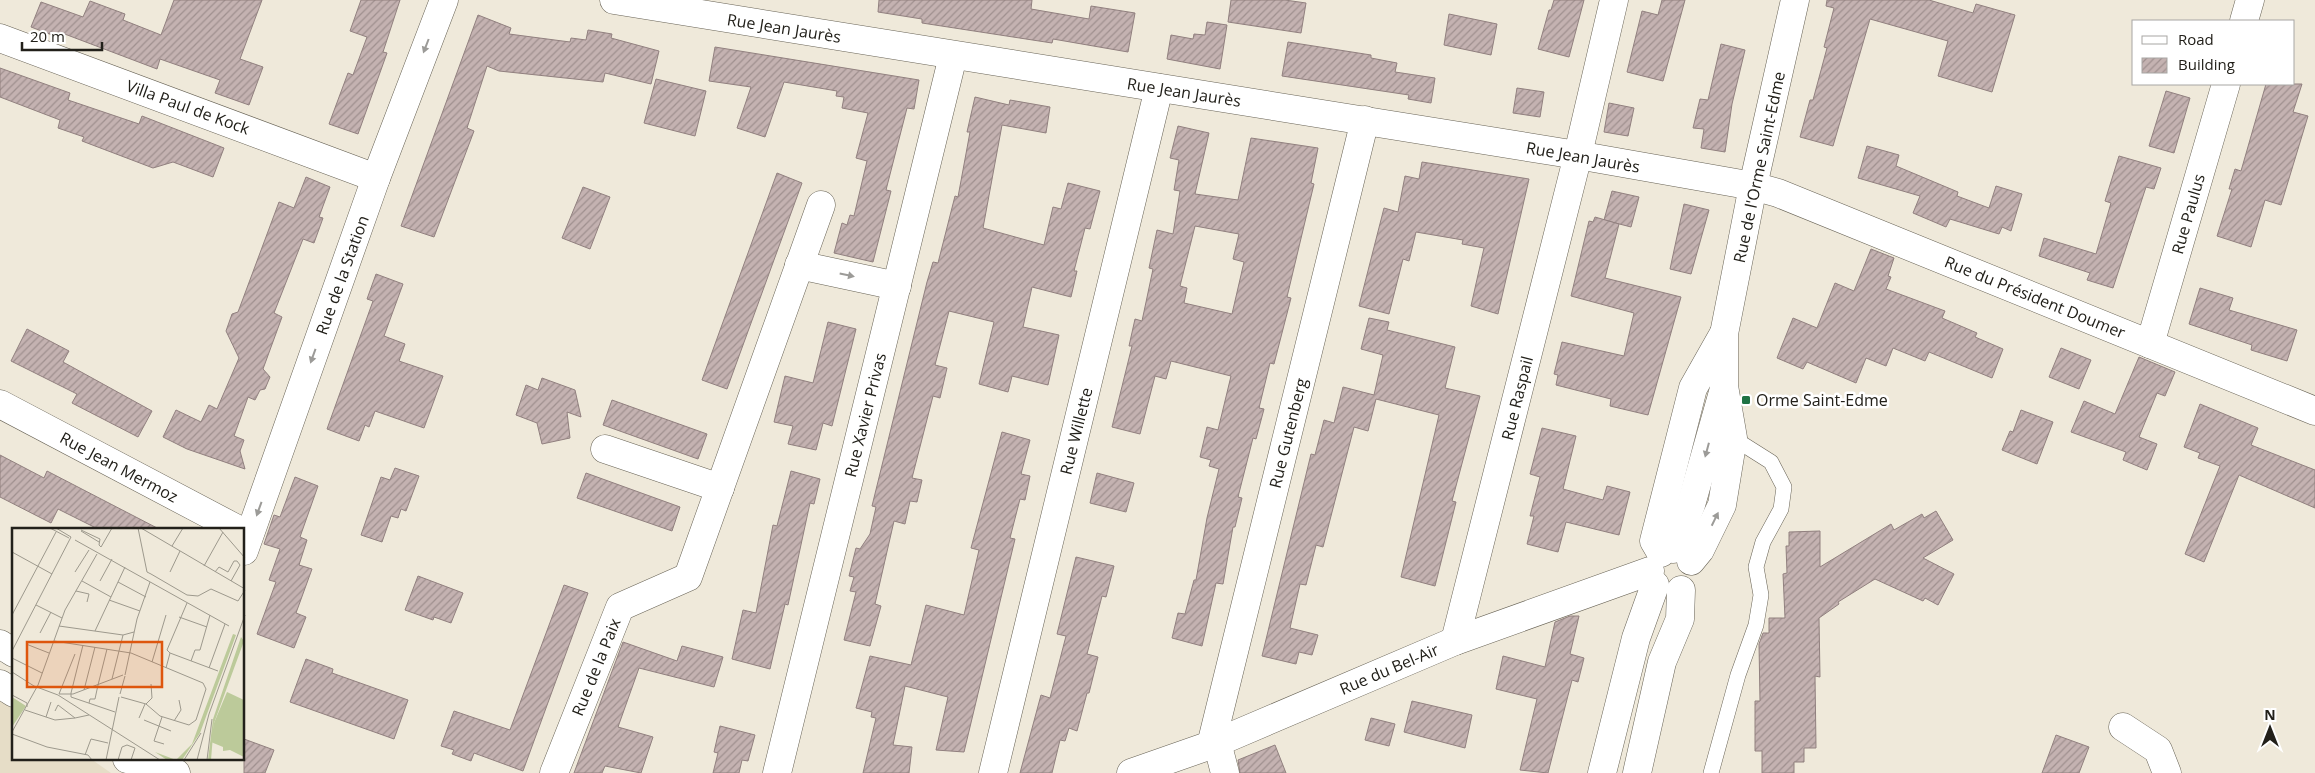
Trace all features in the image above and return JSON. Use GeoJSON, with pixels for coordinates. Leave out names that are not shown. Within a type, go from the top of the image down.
{"type":"FeatureCollection","features":[{"type":"Feature","properties":{"kind":"street","name":"Rue de la Station"},"geometry":{"type":"LineString","coordinates":[[245,534],[376,178],[444,0]]}},
{"type":"Feature","properties":{"kind":"street","name":"Rue Jean Jaurès"},"geometry":{"type":"LineString","coordinates":[[614,0],[953,56],[1365,120],[1753,186]]}},
{"type":"Feature","properties":{"kind":"street","name":"Rue Raspail"},"geometry":{"type":"LineString","coordinates":[[1455,641],[1614,0]]}},
{"type":"Feature","properties":{"kind":"street","name":"Rue de l'Orme Saint-Edme"},"geometry":{"type":"LineString","coordinates":[[1667,571],[1700,550],[1722,505],[1733,438],[1724,386],[1724,334],[1753,186],[1795,0]]}},
{"type":"Feature","properties":{"kind":"street"},"geometry":{"type":"LineString","coordinates":[[2244,20],[2250,0]]}},
{"type":"Feature","properties":{"kind":"street","name":"Villa Paul de Kock"},"geometry":{"type":"LineString","coordinates":[[0,38],[376,178]]}},
{"type":"Feature","properties":{"kind":"street","name":"Rue Xavier Privas"},"geometry":{"type":"LineString","coordinates":[[777,773],[953,56]]}},
{"type":"Feature","properties":{"kind":"street","name":"Rue Paulus"},"geometry":{"type":"LineString","coordinates":[[2150,344],[2226,85]]}},
{"type":"Feature","properties":{"kind":"street","name":"Rue Willette"},"geometry":{"type":"LineString","coordinates":[[993,773],[1159,88]]}},
{"type":"Feature","properties":{"kind":"street","name":"Rue Gutenberg"},"geometry":{"type":"LineString","coordinates":[[1214,743],[1365,120]]}},
{"type":"Feature","properties":{"kind":"street","name":"Rue du Président Doumer"},"geometry":{"type":"LineString","coordinates":[[1753,186],[1784,195],[2315,411]]}},
{"type":"Feature","properties":{"kind":"street","name":"Rue de la Paix"},"geometry":{"type":"LineString","coordinates":[[554,773],[620,607],[688,578],[821,205]]}},
{"type":"Feature","properties":{"kind":"street"},"geometry":{"type":"LineString","coordinates":[[799,265],[897,286]]}},
{"type":"Feature","properties":{"kind":"street","name":"Rue de l'Orme Saint-Edme"},"geometry":{"type":"LineString","coordinates":[[1637,773],[1662,662],[1667,571],[1654,540],[1693,388],[1724,334]]}},
{"type":"Feature","properties":{"kind":"street","name":"Rue de l'Orme Saint-Edme"},"geometry":{"type":"LineString","coordinates":[[1602,773],[1636,638],[1667,571],[1691,505],[1724,386]]}},
{"type":"Feature","properties":{"kind":"street","name":"Rue Jean Mermoz"},"geometry":{"type":"LineString","coordinates":[[0,404],[227,528]]}},
{"type":"Feature","properties":{"kind":"street"},"geometry":{"type":"LineString","coordinates":[[605,449],[720,488]]}},
{"type":"Feature","properties":{"kind":"street","name":"Rue du Bel-Air"},"geometry":{"type":"LineString","coordinates":[[1131,773],[1214,743],[1455,641],[1667,571]]}},
{"type":"Feature","properties":{"kind":"street"},"geometry":{"type":"LineString","coordinates":[[0,644],[12,652]]}},
{"type":"Feature","properties":{"kind":"street"},"geometry":{"type":"LineString","coordinates":[[0,684],[12,692]]}},
{"type":"Feature","properties":{"kind":"street"},"geometry":{"type":"LineString","coordinates":[[2123,727],[2158,750],[2167,773]]}},
{"type":"Feature","properties":{"kind":"street"},"geometry":{"type":"LineString","coordinates":[[1214,743],[1225,773]]}},
{"type":"Feature","properties":{"kind":"street"},"geometry":{"type":"LineString","coordinates":[[131,760],[164,766]]}},
{"type":"Feature","properties":{"kind":"lane"},"geometry":{"type":"LineString","coordinates":[[1711,773],[1738,675],[1756,625],[1761,595],[1756,567],[1764,542],[1781,509],[1784,487],[1771,462],[1733,438]]}},
{"type":"Feature","properties":{"kind":"shaded area"},"geometry":{"type":"Polygon","coordinates":[[[0,697],[12,705],[12,760],[92,760],[111,773],[0,773],[0,697]]]}},
{"type":"Feature","properties":{"kind":"building"},"geometry":{"type":"Polygon","coordinates":[[[174,0],[262,0],[240,59],[263,67],[249,105],[215,93],[220,80],[160,59],[157,69],[62,33],[60,38],[31,27],[41,2],[83,17],[90,1],[125,14],[123,20],[161,35],[174,0]]]}},
{"type":"Feature","properties":{"kind":"building"},"geometry":{"type":"Polygon","coordinates":[[[361,0],[400,0],[383,52],[387,53],[358,134],[329,124],[348,73],[353,75],[367,37],[350,31],[361,0]]]}},
{"type":"Feature","properties":{"kind":"building"},"geometry":{"type":"Polygon","coordinates":[[[879,0],[1032,0],[1031,9],[1089,19],[1091,6],[1135,13],[1128,52],[1053,39],[1052,43],[922,23],[922,19],[878,12],[879,0]]]}},
{"type":"Feature","properties":{"kind":"building"},"geometry":{"type":"Polygon","coordinates":[[[1231,0],[1285,0],[1306,3],[1301,33],[1228,22],[1231,0]]]}},
{"type":"Feature","properties":{"kind":"building"},"geometry":{"type":"Polygon","coordinates":[[[1554,0],[1584,0],[1569,57],[1538,49],[1549,10],[1551,10],[1554,0]]]}},
{"type":"Feature","properties":{"kind":"building"},"geometry":{"type":"Polygon","coordinates":[[[1662,0],[1685,0],[1663,81],[1627,72],[1642,11],[1658,15],[1662,0]]]}},
{"type":"Feature","properties":{"kind":"building"},"geometry":{"type":"Polygon","coordinates":[[[1827,0],[1929,0],[1973,13],[1976,4],[2015,15],[1992,92],[1938,76],[1948,41],[1870,19],[1833,146],[1800,137],[1810,100],[1813,100],[1827,48],[1824,47],[1834,8],[1826,6],[1827,0]]]}},
{"type":"Feature","properties":{"kind":"building"},"geometry":{"type":"Polygon","coordinates":[[[1449,14],[1497,24],[1491,55],[1444,45],[1449,14]]]}},
{"type":"Feature","properties":{"kind":"building"},"geometry":{"type":"Polygon","coordinates":[[[478,15],[511,28],[509,34],[570,42],[571,38],[586,40],[588,30],[612,34],[611,38],[659,51],[651,84],[605,73],[603,82],[499,71],[487,66],[467,128],[474,131],[434,237],[401,226],[478,15]]]}},
{"type":"Feature","properties":{"kind":"building"},"geometry":{"type":"Polygon","coordinates":[[[1207,22],[1227,25],[1220,69],[1167,59],[1171,35],[1193,39],[1194,34],[1205,35],[1207,22]]]}},
{"type":"Feature","properties":{"kind":"building"},"geometry":{"type":"Polygon","coordinates":[[[1288,42],[1371,55],[1371,58],[1397,63],[1395,72],[1435,78],[1431,103],[1408,99],[1409,95],[1282,76],[1288,42]]]}},
{"type":"Feature","properties":{"kind":"building"},"geometry":{"type":"Polygon","coordinates":[[[1721,44],[1745,50],[1732,104],[1725,152],[1701,148],[1704,129],[1693,128],[1700,99],[1708,100],[1721,44]]]}},
{"type":"Feature","properties":{"kind":"building"},"geometry":{"type":"Polygon","coordinates":[[[715,47],[919,80],[914,109],[907,108],[886,190],[891,191],[873,262],[834,253],[842,223],[847,225],[850,215],[854,216],[867,161],[856,158],[868,113],[842,108],[844,97],[836,96],[837,91],[784,82],[765,137],[737,128],[751,87],[709,81],[715,47]]]}},
{"type":"Feature","properties":{"kind":"building"},"geometry":{"type":"Polygon","coordinates":[[[0,68],[70,93],[68,100],[139,124],[142,116],[224,148],[213,177],[173,162],[153,168],[82,141],[84,137],[58,128],[60,120],[0,97],[0,68]]]}},
{"type":"Feature","properties":{"kind":"building"},"geometry":{"type":"Polygon","coordinates":[[[656,79],[706,91],[695,136],[644,123],[656,79]]]}},
{"type":"Feature","properties":{"kind":"building"},"geometry":{"type":"Polygon","coordinates":[[[2302,84],[2293,112],[2308,116],[2281,205],[2265,200],[2251,247],[2217,236],[2232,189],[2229,189],[2235,169],[2241,171],[2266,85],[2302,84]]]}},
{"type":"Feature","properties":{"kind":"building"},"geometry":{"type":"Polygon","coordinates":[[[1517,88],[1544,92],[1540,117],[1513,113],[1517,88]]]}},
{"type":"Feature","properties":{"kind":"building"},"geometry":{"type":"Polygon","coordinates":[[[2166,91],[2190,98],[2174,153],[2149,146],[2166,91]]]}},
{"type":"Feature","properties":{"kind":"building"},"geometry":{"type":"Polygon","coordinates":[[[975,97],[1009,105],[1010,100],[1050,107],[1046,133],[1002,125],[983,228],[1044,245],[1053,207],[1061,209],[1068,183],[1100,191],[1090,229],[1085,228],[1074,271],[1077,271],[1071,297],[1032,287],[1023,327],[1059,335],[1048,385],[1012,376],[1008,392],[979,384],[994,322],[949,311],[935,365],[947,368],[940,398],[933,396],[912,478],[922,480],[917,502],[910,501],[905,524],[894,521],[875,604],[881,606],[870,646],[844,640],[856,592],[850,591],[854,577],[849,576],[856,548],[860,549],[870,534],[876,507],[872,506],[927,282],[933,262],[938,263],[955,196],[958,197],[970,132],[967,132],[975,97]]]}},
{"type":"Feature","properties":{"kind":"building"},"geometry":{"type":"Polygon","coordinates":[[[1609,103],[1634,108],[1628,136],[1604,132],[1609,103]]]}},
{"type":"Feature","properties":{"kind":"building"},"geometry":{"type":"Polygon","coordinates":[[[1178,126],[1209,133],[1195,194],[1238,200],[1251,138],[1318,148],[1311,183],[1314,184],[1287,297],[1291,298],[1274,364],[1270,363],[1259,408],[1264,409],[1256,439],[1253,438],[1238,497],[1242,498],[1235,527],[1233,527],[1223,584],[1216,583],[1202,646],[1172,638],[1178,613],[1185,614],[1194,580],[1196,580],[1207,518],[1219,469],[1209,466],[1211,460],[1200,457],[1207,427],[1218,430],[1231,376],[1171,361],[1166,379],[1155,376],[1140,434],[1112,427],[1132,346],[1129,346],[1135,319],[1142,321],[1153,269],[1149,268],[1157,230],[1173,234],[1180,191],[1174,190],[1179,160],[1170,158],[1178,126]],[[1195,226],[1180,286],[1187,288],[1184,303],[1232,314],[1244,262],[1233,259],[1239,234],[1195,226]]]}},
{"type":"Feature","properties":{"kind":"building"},"geometry":{"type":"Polygon","coordinates":[[[1867,146],[1899,155],[1896,166],[1958,192],[1957,196],[1989,208],[1996,186],[2022,194],[2011,231],[2002,227],[1999,234],[1950,219],[1946,227],[1913,213],[1920,196],[1858,178],[1867,146]]]}},
{"type":"Feature","properties":{"kind":"building"},"geometry":{"type":"Polygon","coordinates":[[[2119,156],[2161,168],[2154,189],[2146,187],[2113,288],[2087,280],[2090,273],[2039,256],[2044,238],[2096,254],[2111,203],[2105,201],[2119,156]]]}},
{"type":"Feature","properties":{"kind":"building"},"geometry":{"type":"Polygon","coordinates":[[[1422,162],[1529,179],[1498,314],[1471,306],[1484,248],[1462,244],[1463,240],[1416,232],[1409,261],[1403,259],[1389,314],[1359,306],[1384,208],[1398,212],[1405,176],[1419,179],[1422,162]]]}},
{"type":"Feature","properties":{"kind":"building"},"geometry":{"type":"Polygon","coordinates":[[[777,173],[802,183],[727,389],[702,380],[777,173]]]}},
{"type":"Feature","properties":{"kind":"building"},"geometry":{"type":"Polygon","coordinates":[[[306,177],[330,187],[319,217],[323,218],[314,243],[303,239],[274,313],[282,317],[263,369],[270,377],[265,389],[260,390],[255,400],[248,397],[234,436],[244,440],[240,451],[245,469],[187,449],[163,437],[176,410],[201,422],[209,405],[217,409],[239,358],[226,331],[232,314],[238,312],[279,202],[294,208],[306,177]]]}},
{"type":"Feature","properties":{"kind":"building"},"geometry":{"type":"Polygon","coordinates":[[[583,187],[610,197],[590,249],[562,238],[583,187]]]}},
{"type":"Feature","properties":{"kind":"building"},"geometry":{"type":"Polygon","coordinates":[[[1612,191],[1639,197],[1631,227],[1604,220],[1612,191]]]}},
{"type":"Feature","properties":{"kind":"building"},"geometry":{"type":"Polygon","coordinates":[[[1684,204],[1709,210],[1691,274],[1670,269],[1684,204]]]}},
{"type":"Feature","properties":{"kind":"building"},"geometry":{"type":"Polygon","coordinates":[[[1595,217],[1619,224],[1605,278],[1681,297],[1648,415],[1610,406],[1611,399],[1556,385],[1558,375],[1554,374],[1562,342],[1624,356],[1634,313],[1571,296],[1589,221],[1593,222],[1595,217]]]}},
{"type":"Feature","properties":{"kind":"building"},"geometry":{"type":"Polygon","coordinates":[[[1871,249],[1894,258],[1888,276],[1891,277],[1886,289],[1945,311],[1942,318],[1977,333],[1975,337],[2003,349],[1992,378],[1929,352],[1925,361],[1893,348],[1886,366],[1866,358],[1856,383],[1807,362],[1803,369],[1777,358],[1793,318],[1817,328],[1835,283],[1854,291],[1871,249]]]}},
{"type":"Feature","properties":{"kind":"building"},"geometry":{"type":"Polygon","coordinates":[[[376,274],[403,284],[384,336],[405,344],[399,361],[443,376],[424,428],[375,411],[369,427],[365,425],[359,441],[327,429],[373,301],[367,299],[376,274]]]}},
{"type":"Feature","properties":{"kind":"building"},"geometry":{"type":"Polygon","coordinates":[[[2200,288],[2233,298],[2229,310],[2297,330],[2287,361],[2251,350],[2252,345],[2189,324],[2200,288]]]}},
{"type":"Feature","properties":{"kind":"building"},"geometry":{"type":"Polygon","coordinates":[[[1369,318],[1389,322],[1387,330],[1455,347],[1445,388],[1480,396],[1452,501],[1456,502],[1435,586],[1401,577],[1439,415],[1376,399],[1368,431],[1354,427],[1323,547],[1316,545],[1306,585],[1300,584],[1290,628],[1318,635],[1312,655],[1299,652],[1296,664],[1262,656],[1311,454],[1315,455],[1324,420],[1334,423],[1343,387],[1374,395],[1383,355],[1361,349],[1369,318]]]}},
{"type":"Feature","properties":{"kind":"building"},"geometry":{"type":"Polygon","coordinates":[[[828,322],[856,329],[832,426],[823,423],[816,450],[788,444],[793,426],[774,422],[785,376],[813,383],[828,322]]]}},
{"type":"Feature","properties":{"kind":"building"},"geometry":{"type":"Polygon","coordinates":[[[27,329],[69,351],[63,362],[152,411],[138,437],[72,403],[77,394],[11,361],[27,329]]]}},
{"type":"Feature","properties":{"kind":"building"},"geometry":{"type":"Polygon","coordinates":[[[2061,348],[2091,360],[2079,389],[2049,377],[2061,348]]]}},
{"type":"Feature","properties":{"kind":"building"},"geometry":{"type":"Polygon","coordinates":[[[2139,357],[2175,372],[2165,396],[2157,393],[2139,437],[2157,444],[2147,470],[2123,460],[2126,452],[2071,432],[2084,401],[2115,414],[2139,357]]]}},
{"type":"Feature","properties":{"kind":"building"},"geometry":{"type":"Polygon","coordinates":[[[542,378],[575,390],[581,417],[567,412],[570,438],[542,444],[537,423],[516,415],[526,385],[538,390],[542,378]]]}},
{"type":"Feature","properties":{"kind":"building"},"geometry":{"type":"Polygon","coordinates":[[[612,400],[707,434],[698,459],[603,425],[612,400]]]}},
{"type":"Feature","properties":{"kind":"building"},"geometry":{"type":"Polygon","coordinates":[[[2200,404],[2258,428],[2251,445],[2315,470],[2315,508],[2239,475],[2204,562],[2185,554],[2220,466],[2198,458],[2200,453],[2184,447],[2200,404]]]}},
{"type":"Feature","properties":{"kind":"building"},"geometry":{"type":"Polygon","coordinates":[[[2021,410],[2053,422],[2037,464],[2002,450],[2010,431],[2013,432],[2021,410]]]}},
{"type":"Feature","properties":{"kind":"building"},"geometry":{"type":"Polygon","coordinates":[[[1542,428],[1576,436],[1563,489],[1603,500],[1607,486],[1630,492],[1619,535],[1566,522],[1558,552],[1527,544],[1534,516],[1530,516],[1540,477],[1530,474],[1542,428]]]}},
{"type":"Feature","properties":{"kind":"building"},"geometry":{"type":"Polygon","coordinates":[[[1002,432],[1030,440],[1021,474],[1030,476],[1025,500],[1020,499],[1010,538],[1015,539],[964,752],[936,750],[948,697],[905,686],[893,745],[912,747],[909,773],[863,773],[876,718],[871,717],[872,712],[856,708],[870,656],[911,665],[926,605],[964,615],[979,550],[971,548],[1002,432]]]}},
{"type":"Feature","properties":{"kind":"building"},"geometry":{"type":"Polygon","coordinates":[[[0,455],[44,478],[47,471],[157,528],[96,528],[58,509],[51,523],[0,497],[0,455]]]}},
{"type":"Feature","properties":{"kind":"building"},"geometry":{"type":"Polygon","coordinates":[[[395,468],[419,476],[406,511],[401,509],[398,518],[391,516],[382,542],[361,535],[381,477],[390,480],[395,468]]]}},
{"type":"Feature","properties":{"kind":"building"},"geometry":{"type":"Polygon","coordinates":[[[791,471],[820,479],[814,504],[810,503],[788,605],[785,604],[770,669],[732,659],[743,610],[756,613],[773,525],[777,526],[791,471]]]}},
{"type":"Feature","properties":{"kind":"building"},"geometry":{"type":"Polygon","coordinates":[[[586,473],[680,507],[672,531],[577,498],[586,473]]]}},
{"type":"Feature","properties":{"kind":"building"},"geometry":{"type":"Polygon","coordinates":[[[1097,473],[1134,483],[1126,512],[1090,503],[1097,473]]]}},
{"type":"Feature","properties":{"kind":"building"},"geometry":{"type":"Polygon","coordinates":[[[295,477],[318,486],[300,537],[307,540],[299,565],[312,569],[296,613],[306,617],[294,648],[257,634],[276,582],[269,580],[280,549],[264,544],[274,515],[280,517],[295,477]]]}},
{"type":"Feature","properties":{"kind":"building"},"geometry":{"type":"Polygon","coordinates":[[[1936,511],[1953,540],[1923,558],[1954,574],[1938,605],[1925,598],[1923,601],[1875,579],[1838,602],[1839,604],[1819,618],[1820,677],[1815,676],[1816,748],[1804,748],[1804,762],[1794,762],[1794,773],[1762,773],[1762,751],[1755,751],[1755,701],[1760,701],[1759,644],[1763,633],[1769,633],[1769,618],[1785,618],[1783,574],[1787,573],[1786,546],[1789,546],[1789,532],[1820,531],[1820,567],[1891,524],[1894,530],[1922,514],[1924,518],[1936,511]]]}},
{"type":"Feature","properties":{"kind":"building"},"geometry":{"type":"Polygon","coordinates":[[[1076,557],[1114,566],[1106,597],[1102,596],[1087,654],[1098,657],[1089,693],[1087,693],[1077,731],[1069,728],[1065,741],[1060,740],[1052,773],[1020,773],[1041,695],[1050,698],[1066,636],[1057,634],[1076,557]]]}},
{"type":"Feature","properties":{"kind":"building"},"geometry":{"type":"Polygon","coordinates":[[[418,576],[463,593],[451,623],[434,617],[433,620],[405,610],[418,576]]]}},
{"type":"Feature","properties":{"kind":"building"},"geometry":{"type":"Polygon","coordinates":[[[564,585],[588,593],[523,771],[474,753],[471,761],[452,754],[454,750],[441,746],[454,711],[510,730],[564,585]]]}},
{"type":"Feature","properties":{"kind":"building"},"geometry":{"type":"Polygon","coordinates":[[[1570,616],[1579,616],[1570,654],[1584,658],[1578,682],[1572,680],[1548,773],[1520,770],[1537,699],[1496,689],[1503,656],[1545,667],[1555,622],[1570,616]]]}},
{"type":"Feature","properties":{"kind":"building"},"geometry":{"type":"Polygon","coordinates":[[[623,642],[677,661],[682,646],[723,657],[714,687],[639,668],[618,727],[653,737],[641,773],[605,766],[602,773],[574,773],[623,642]]]}},
{"type":"Feature","properties":{"kind":"building"},"geometry":{"type":"Polygon","coordinates":[[[306,659],[333,669],[332,673],[408,700],[394,739],[290,702],[306,659]]]}},
{"type":"Feature","properties":{"kind":"building"},"geometry":{"type":"Polygon","coordinates":[[[1412,701],[1472,715],[1465,748],[1404,732],[1412,701]]]}},
{"type":"Feature","properties":{"kind":"building"},"geometry":{"type":"Polygon","coordinates":[[[1371,718],[1395,724],[1389,746],[1365,740],[1371,718]]]}},
{"type":"Feature","properties":{"kind":"building"},"geometry":{"type":"Polygon","coordinates":[[[720,726],[755,735],[748,761],[742,760],[739,773],[713,773],[718,753],[714,752],[720,726]]]}},
{"type":"Feature","properties":{"kind":"building"},"geometry":{"type":"Polygon","coordinates":[[[2056,735],[2089,747],[2079,773],[2042,773],[2056,735]]]}},
{"type":"Feature","properties":{"kind":"building"},"geometry":{"type":"Polygon","coordinates":[[[245,739],[274,750],[265,773],[244,773],[245,739]]]}},
{"type":"Feature","properties":{"kind":"building"},"geometry":{"type":"Polygon","coordinates":[[[1275,745],[1286,773],[1240,773],[1238,760],[1275,745]]]}},
{"type":"Feature","properties":{"kind":"place","name":"Orme Saint-Edme"},"geometry":{"type":"Point","coordinates":[1746,400]}}]}
